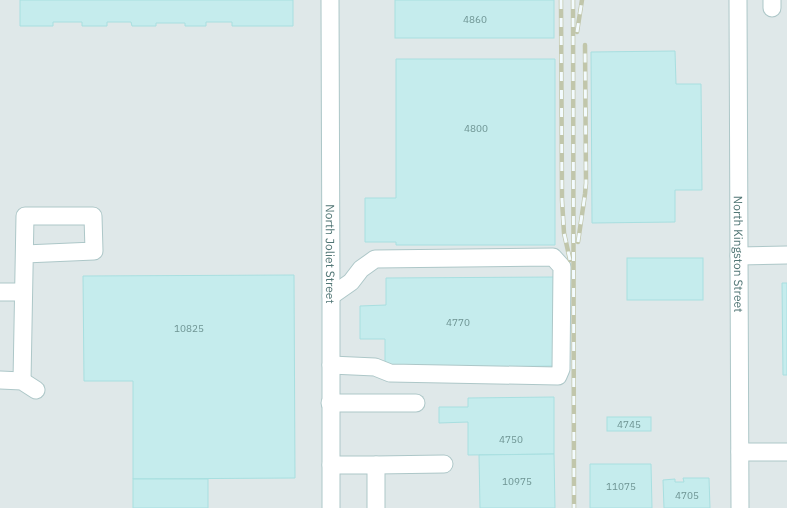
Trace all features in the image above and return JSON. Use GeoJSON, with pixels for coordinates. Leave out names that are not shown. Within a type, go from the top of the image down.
{"type":"FeatureCollection","features":[{"type":"Feature","properties":{"kind":"street","name":"North Joliet Street"},"geometry":{"type":"LineString","coordinates":[[330,0],[331,508]]}},
{"type":"Feature","properties":{"kind":"street","name":"North Kingston Street"},"geometry":{"type":"LineString","coordinates":[[738,0],[740,508]]}},
{"type":"Feature","properties":{"kind":"street"},"geometry":{"type":"LineString","coordinates":[[0,380],[29,386],[22,292],[24,254]]}},
{"type":"Feature","properties":{"kind":"street"},"geometry":{"type":"LineString","coordinates":[[739,256],[787,255]]}},
{"type":"Feature","properties":{"kind":"street"},"geometry":{"type":"LineString","coordinates":[[331,296],[351,282],[361,269],[375,259],[553,257],[562,266],[561,369],[558,376],[390,372],[376,367],[331,365]]}},
{"type":"Feature","properties":{"kind":"street"},"geometry":{"type":"LineString","coordinates":[[0,292],[22,292]]}},
{"type":"Feature","properties":{"kind":"street"},"geometry":{"type":"LineString","coordinates":[[330,403],[416,403]]}},
{"type":"Feature","properties":{"kind":"street"},"geometry":{"type":"LineString","coordinates":[[740,452],[787,452]]}},
{"type":"Feature","properties":{"kind":"street"},"geometry":{"type":"LineString","coordinates":[[330,465],[444,464]]}},
{"type":"Feature","properties":{"kind":"street"},"geometry":{"type":"LineString","coordinates":[[376,465],[376,508]]}},
{"type":"Feature","properties":{"kind":"shaded area"},"geometry":{"type":"Polygon","coordinates":[[[0,0],[787,0],[787,508],[0,508],[0,0]]]}},
{"type":"Feature","properties":{"kind":"building"},"geometry":{"type":"Polygon","coordinates":[[[20,0],[293,0],[293,26],[232,26],[232,22],[206,22],[206,26],[185,26],[185,23],[156,23],[156,26],[132,26],[131,22],[107,22],[107,26],[82,26],[82,22],[53,22],[53,26],[20,26],[20,0]]]}},
{"type":"Feature","properties":{"kind":"building"},"geometry":{"type":"Polygon","coordinates":[[[395,0],[554,0],[554,38],[395,38],[395,0]]]}},
{"type":"Feature","properties":{"kind":"building"},"geometry":{"type":"Polygon","coordinates":[[[675,51],[676,84],[701,84],[702,190],[675,190],[675,222],[592,223],[591,52],[675,51]]]}},
{"type":"Feature","properties":{"kind":"building"},"geometry":{"type":"Polygon","coordinates":[[[396,59],[555,59],[555,245],[396,245],[396,242],[365,242],[365,198],[396,198],[396,59]]]}},
{"type":"Feature","properties":{"kind":"building"},"geometry":{"type":"Polygon","coordinates":[[[627,258],[703,258],[703,300],[627,300],[627,258]]]}},
{"type":"Feature","properties":{"kind":"building"},"geometry":{"type":"Polygon","coordinates":[[[294,275],[295,478],[133,479],[133,381],[84,381],[83,276],[294,275]]]}},
{"type":"Feature","properties":{"kind":"building"},"geometry":{"type":"Polygon","coordinates":[[[556,277],[557,366],[385,368],[385,339],[360,339],[360,306],[386,305],[386,278],[556,277]]]}},
{"type":"Feature","properties":{"kind":"building"},"geometry":{"type":"Polygon","coordinates":[[[782,283],[787,283],[787,375],[783,375],[782,283]]]}},
{"type":"Feature","properties":{"kind":"building"},"geometry":{"type":"Polygon","coordinates":[[[554,397],[554,454],[468,455],[468,422],[439,423],[439,407],[468,407],[468,398],[554,397]]]}},
{"type":"Feature","properties":{"kind":"building"},"geometry":{"type":"Polygon","coordinates":[[[607,417],[651,417],[651,431],[607,431],[607,417]]]}},
{"type":"Feature","properties":{"kind":"building"},"geometry":{"type":"Polygon","coordinates":[[[554,454],[555,508],[480,508],[479,455],[554,454]]]}},
{"type":"Feature","properties":{"kind":"building"},"geometry":{"type":"Polygon","coordinates":[[[590,464],[651,464],[652,508],[590,508],[590,464]]]}},
{"type":"Feature","properties":{"kind":"building"},"geometry":{"type":"Polygon","coordinates":[[[683,478],[709,478],[710,508],[664,508],[663,480],[675,479],[675,482],[684,482],[683,478]]]}},
{"type":"Feature","properties":{"kind":"building"},"geometry":{"type":"Polygon","coordinates":[[[133,479],[208,479],[208,508],[133,508],[133,479]]]}},
{"type":"Feature","properties":{"kind":"railway"},"geometry":{"type":"LineString","coordinates":[[561,0],[562,200],[564,233],[570,260]]}},
{"type":"Feature","properties":{"kind":"railway"},"geometry":{"type":"LineString","coordinates":[[573,0],[574,508]]}},
{"type":"Feature","properties":{"kind":"railway"},"geometry":{"type":"LineString","coordinates":[[577,32],[582,0]]}},
{"type":"Feature","properties":{"kind":"railway"},"geometry":{"type":"LineString","coordinates":[[578,242],[586,183],[585,45]]}}]}
